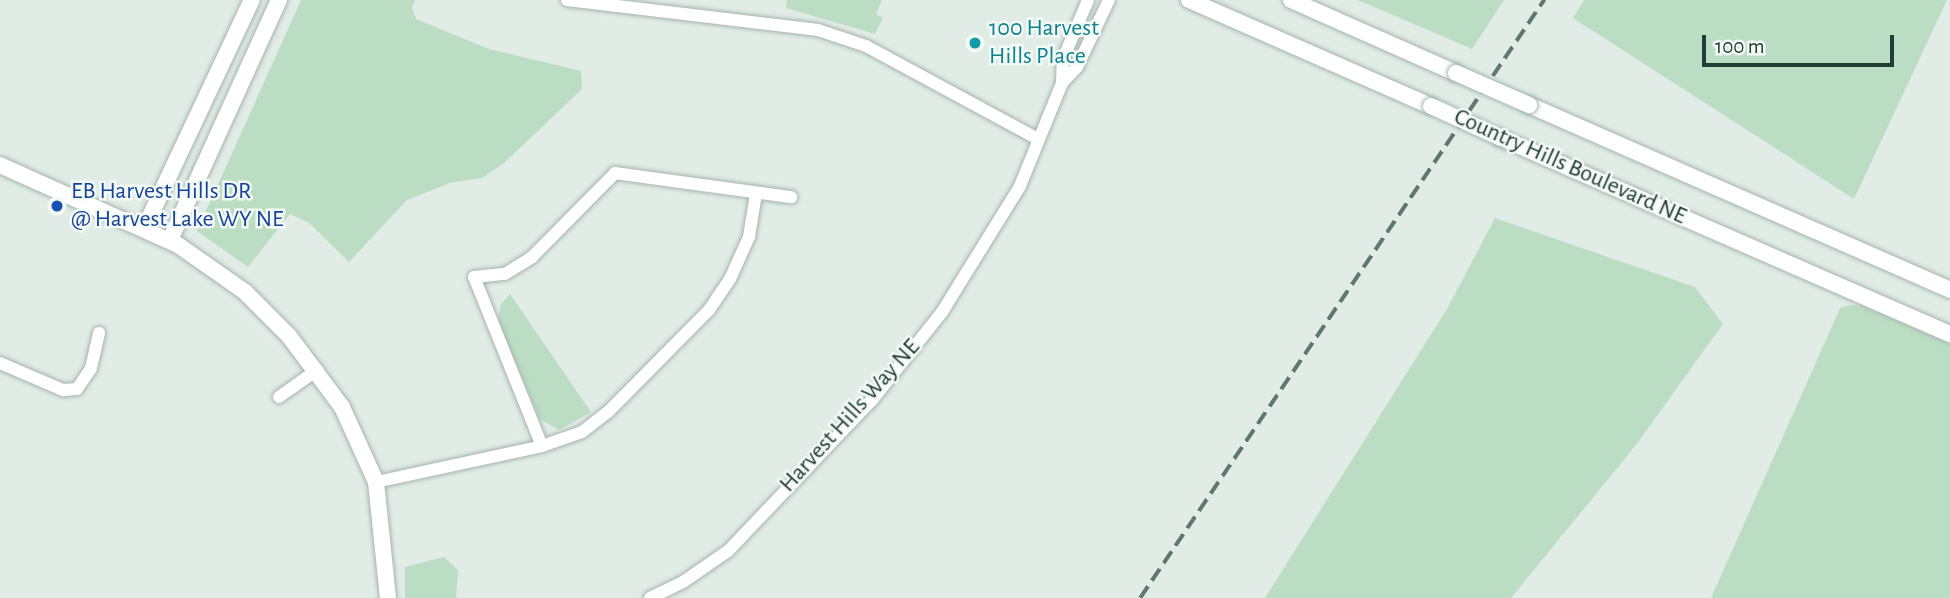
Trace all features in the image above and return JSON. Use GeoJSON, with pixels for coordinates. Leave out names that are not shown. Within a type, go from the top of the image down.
{"type":"FeatureCollection","features":[{"type":"Feature","properties":{"kind":"main road"},"geometry":{"type":"LineString","coordinates":[[145,228],[251,0]]}},
{"type":"Feature","properties":{"kind":"main road"},"geometry":{"type":"LineString","coordinates":[[170,240],[279,0]]}},
{"type":"Feature","properties":{"kind":"main road","name":"Country Hills Boulevard NE"},"geometry":{"type":"LineString","coordinates":[[1189,0],[1950,334]]}},
{"type":"Feature","properties":{"kind":"main road","name":"Country Hills Boulevard NE"},"geometry":{"type":"LineString","coordinates":[[1291,0],[1950,290]]}},
{"type":"Feature","properties":{"kind":"main road"},"geometry":{"type":"LineString","coordinates":[[0,164],[170,240],[245,292],[317,370],[342,407],[376,482],[388,598]]}},
{"type":"Feature","properties":{"kind":"street"},"geometry":{"type":"LineString","coordinates":[[567,0],[818,30],[866,46],[1038,139]]}},
{"type":"Feature","properties":{"kind":"street","name":"Harvest Hills Way NE"},"geometry":{"type":"LineString","coordinates":[[1062,83],[1063,59],[1088,0]]}},
{"type":"Feature","properties":{"kind":"street","name":"Harvest Hills Way NE"},"geometry":{"type":"LineString","coordinates":[[650,598],[683,582],[728,551],[872,400],[942,312],[1020,186],[1062,83],[1077,67],[1109,0]]}},
{"type":"Feature","properties":{"kind":"street"},"geometry":{"type":"LineString","coordinates":[[542,446],[474,277],[505,274],[532,257],[615,173],[791,197]]}},
{"type":"Feature","properties":{"kind":"street"},"geometry":{"type":"LineString","coordinates":[[376,482],[542,446],[582,432],[608,412],[709,310],[730,279],[749,237],[756,194]]}},
{"type":"Feature","properties":{"kind":"street"},"geometry":{"type":"LineString","coordinates":[[0,363],[63,390],[77,389],[91,368],[99,333]]}},
{"type":"Feature","properties":{"kind":"street"},"geometry":{"type":"LineString","coordinates":[[279,397],[317,370]]}},
{"type":"Feature","properties":{"kind":"green space"},"geometry":{"type":"Polygon","coordinates":[[[301,0],[415,0],[412,8],[416,19],[489,49],[581,71],[582,89],[504,163],[482,178],[450,183],[407,200],[349,262],[309,223],[290,214],[248,267],[197,231],[301,0]]]}},
{"type":"Feature","properties":{"kind":"green space"},"geometry":{"type":"Polygon","coordinates":[[[787,0],[882,0],[876,14],[883,18],[875,34],[786,8],[787,0]]]}},
{"type":"Feature","properties":{"kind":"green space"},"geometry":{"type":"Polygon","coordinates":[[[1358,0],[1504,0],[1472,49],[1358,0]]]}},
{"type":"Feature","properties":{"kind":"green space"},"geometry":{"type":"Polygon","coordinates":[[[1584,0],[1947,0],[1854,199],[1573,18],[1584,0]]]}},
{"type":"Feature","properties":{"kind":"green space"},"geometry":{"type":"Polygon","coordinates":[[[1495,218],[1695,287],[1723,324],[1636,445],[1511,598],[1265,598],[1447,309],[1495,218]]]}},
{"type":"Feature","properties":{"kind":"green space"},"geometry":{"type":"Polygon","coordinates":[[[510,294],[591,412],[559,430],[540,419],[498,321],[501,304],[510,294]]]}},
{"type":"Feature","properties":{"kind":"green space"},"geometry":{"type":"Polygon","coordinates":[[[1863,306],[1950,344],[1950,598],[1711,598],[1840,308],[1863,306]]]}},
{"type":"Feature","properties":{"kind":"green space"},"geometry":{"type":"Polygon","coordinates":[[[444,557],[458,570],[456,598],[405,598],[405,567],[444,557]]]}},
{"type":"Feature","properties":{"kind":"railway"},"geometry":{"type":"LineString","coordinates":[[1140,598],[1544,0]]}},
{"type":"Feature","properties":{"kind":"place","name":"100 Harvest Hills Place"},"geometry":{"type":"Point","coordinates":[975,43]}},
{"type":"Feature","properties":{"kind":"place","name":"EB Harvest Hills DR @ Harvest Lake WY NE"},"geometry":{"type":"Point","coordinates":[57,206]}}]}
